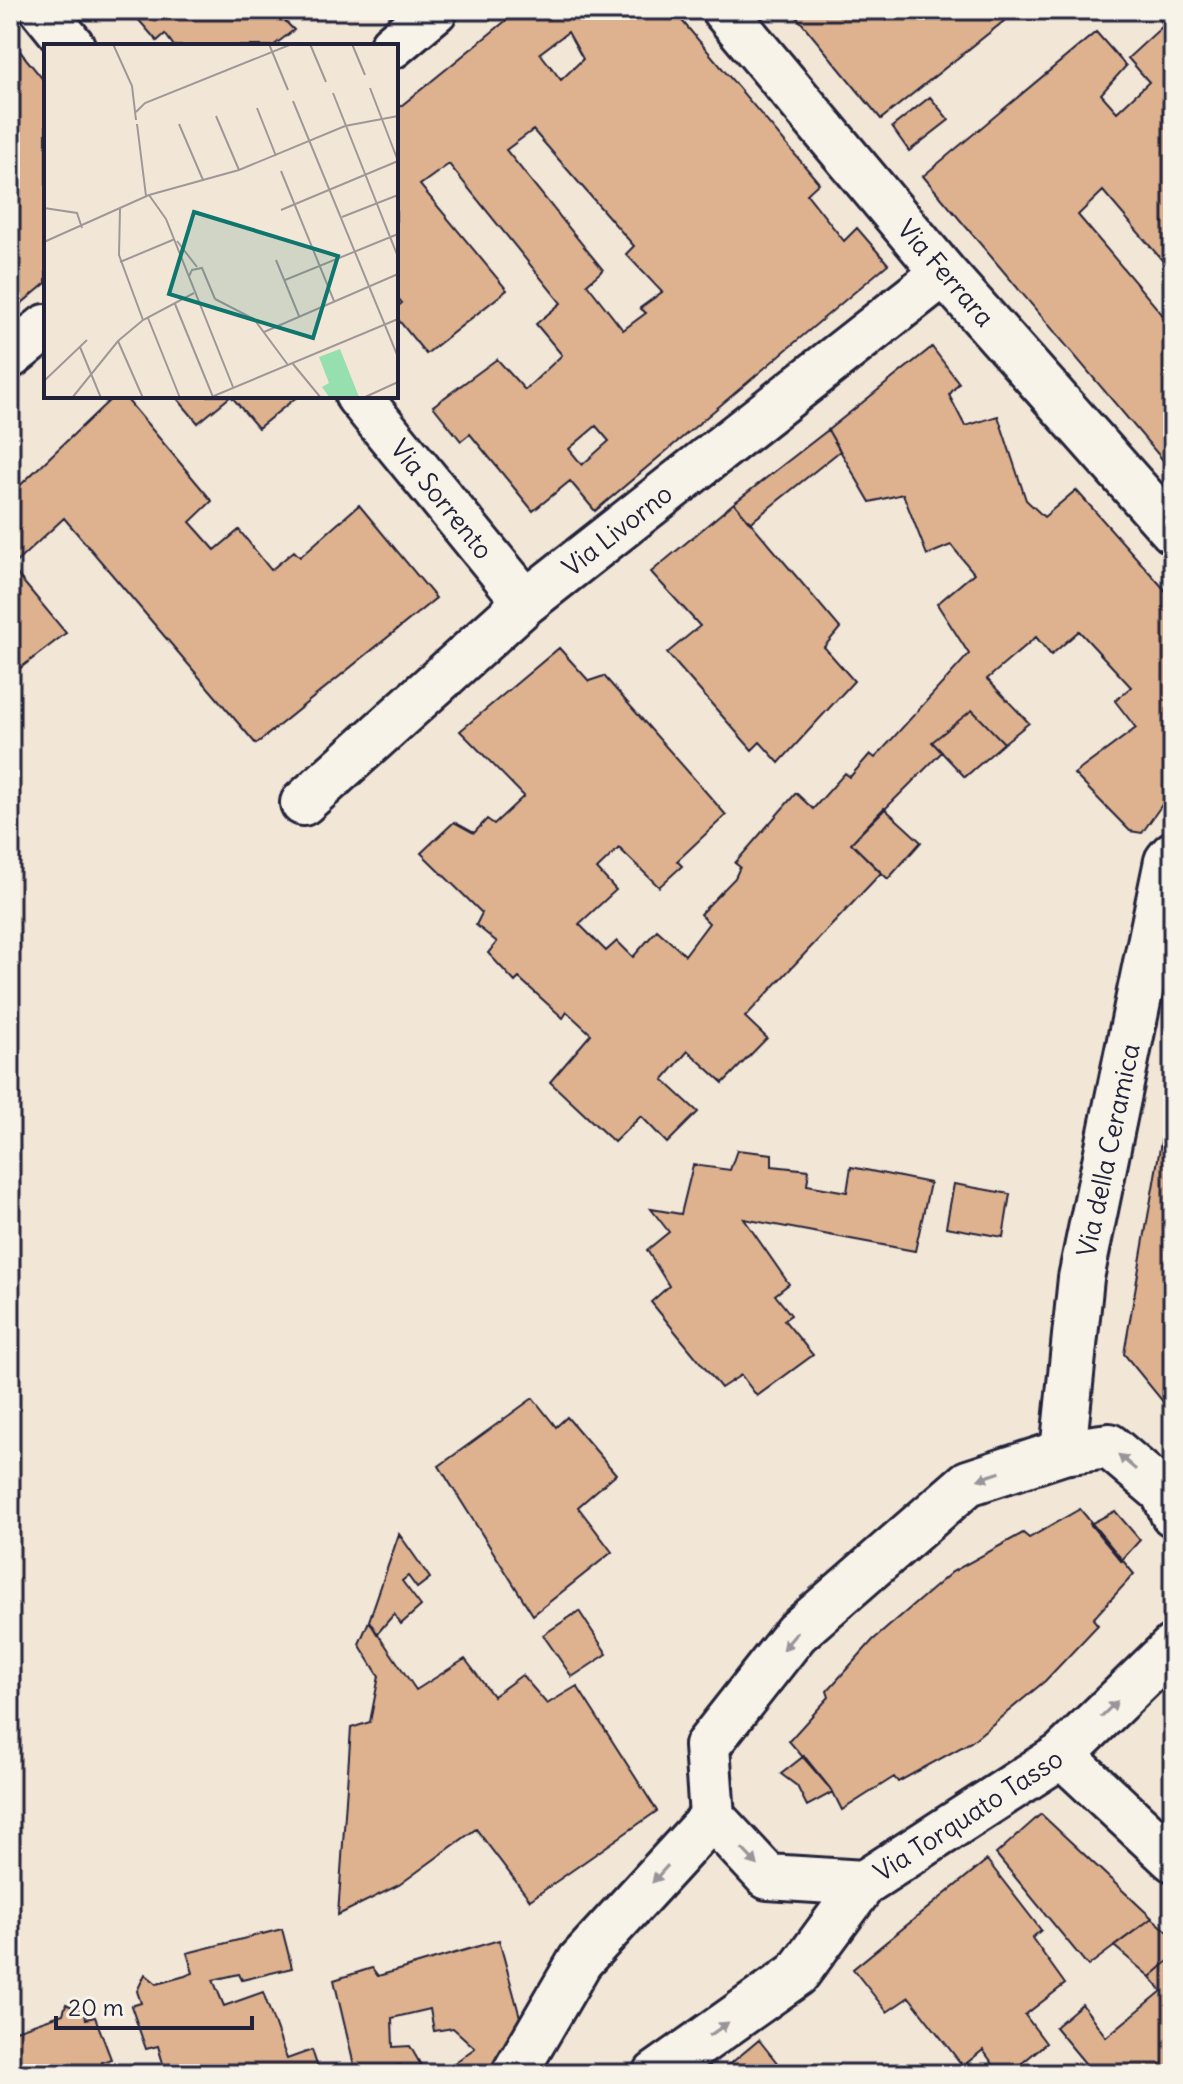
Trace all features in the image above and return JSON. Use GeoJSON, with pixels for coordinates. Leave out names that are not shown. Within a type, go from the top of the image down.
{"type":"FeatureCollection","features":[{"type":"Feature","properties":{"kind":"street"},"geometry":{"type":"LineString","coordinates":[[43,10],[70,44]]}},
{"type":"Feature","properties":{"kind":"street"},"geometry":{"type":"LineString","coordinates":[[394,44],[435,10]]}},
{"type":"Feature","properties":{"kind":"street","name":"Via Ferrara"},"geometry":{"type":"LineString","coordinates":[[724,10],[944,273],[1173,531]]}},
{"type":"Feature","properties":{"kind":"street","name":"Via Livorno"},"geometry":{"type":"LineString","coordinates":[[303,803],[526,602],[944,273]]}},
{"type":"Feature","properties":{"kind":"street"},"geometry":{"type":"LineString","coordinates":[[10,356],[44,329]]}},
{"type":"Feature","properties":{"kind":"street","name":"Via Sorrento"},"geometry":{"type":"LineString","coordinates":[[360,398],[526,602]]}},
{"type":"Feature","properties":{"kind":"street","name":"Via della Ceramica"},"geometry":{"type":"LineString","coordinates":[[1063,1452],[1081,1278],[1167,861],[1173,854]]}},
{"type":"Feature","properties":{"kind":"street"},"geometry":{"type":"LineString","coordinates":[[864,1883],[768,1877],[712,1817],[707,1746],[796,1633],[968,1483],[1063,1452],[1109,1446],[1163,1492],[1173,1514]]}},
{"type":"Feature","properties":{"kind":"street","name":"Via Torquato Tasso"},"geometry":{"type":"LineString","coordinates":[[656,2074],[797,1974],[864,1883],[1062,1755],[1173,1647]]}},
{"type":"Feature","properties":{"kind":"street"},"geometry":{"type":"LineString","coordinates":[[1062,1755],[1173,1859]]}},
{"type":"Feature","properties":{"kind":"street"},"geometry":{"type":"LineString","coordinates":[[514,2074],[580,1961],[712,1817]]}},
{"type":"Feature","properties":{"kind":"building"},"geometry":{"type":"Polygon","coordinates":[[[130,10],[296,10],[284,20],[294,30],[276,44],[172,44],[165,34],[157,41],[130,10]]]}},
{"type":"Feature","properties":{"kind":"building"},"geometry":{"type":"Polygon","coordinates":[[[519,10],[673,10],[819,183],[807,194],[844,241],[857,228],[888,264],[595,511],[570,481],[533,511],[470,434],[461,441],[433,406],[497,359],[525,390],[562,355],[536,324],[561,303],[449,164],[420,185],[507,290],[426,354],[398,319],[398,306],[402,303],[398,298],[398,108],[519,10]],[[568,32],[540,53],[561,80],[583,59],[568,32]],[[533,130],[506,150],[603,270],[587,284],[623,330],[646,313],[640,308],[662,292],[626,254],[634,246],[533,130]],[[596,426],[569,449],[582,465],[609,441],[596,426]]]}},
{"type":"Feature","properties":{"kind":"building"},"geometry":{"type":"Polygon","coordinates":[[[791,10],[1003,10],[1009,17],[881,119],[791,10]]]}},
{"type":"Feature","properties":{"kind":"building"},"geometry":{"type":"Polygon","coordinates":[[[1152,10],[1173,10],[1173,273],[1103,191],[1078,215],[1173,327],[1173,472],[923,176],[1096,32],[1126,66],[1101,94],[1117,112],[1149,82],[1128,58],[1164,25],[1152,10]]]}},
{"type":"Feature","properties":{"kind":"building"},"geometry":{"type":"Polygon","coordinates":[[[10,39],[44,81],[44,285],[10,313],[10,39]]]}},
{"type":"Feature","properties":{"kind":"building"},"geometry":{"type":"Polygon","coordinates":[[[930,97],[949,120],[909,151],[892,127],[930,97]]]}},
{"type":"Feature","properties":{"kind":"building"},"geometry":{"type":"Polygon","coordinates":[[[932,347],[959,383],[949,395],[965,426],[998,416],[1026,500],[1044,517],[1076,490],[1173,599],[1173,789],[1142,833],[1130,831],[1074,774],[1136,728],[1115,701],[1131,687],[1079,631],[1051,655],[1036,637],[987,679],[1029,723],[1004,743],[972,710],[932,742],[942,752],[851,843],[881,873],[745,1017],[767,1038],[723,1083],[688,1051],[663,1080],[698,1112],[667,1143],[641,1116],[614,1142],[550,1082],[591,1034],[567,1012],[563,1018],[519,978],[515,982],[488,953],[497,942],[476,925],[482,913],[421,853],[454,822],[474,833],[487,819],[494,824],[524,796],[460,731],[559,648],[589,681],[604,676],[726,815],[677,861],[682,866],[659,887],[619,848],[597,869],[616,890],[579,924],[606,951],[617,941],[633,957],[657,930],[685,955],[709,923],[700,914],[735,878],[740,867],[735,863],[796,793],[813,809],[845,773],[850,777],[870,754],[875,758],[969,654],[937,604],[974,573],[951,545],[927,555],[903,494],[870,502],[828,430],[932,347]]]}},
{"type":"Feature","properties":{"kind":"building"},"geometry":{"type":"Polygon","coordinates":[[[112,398],[126,398],[212,501],[190,522],[215,550],[239,530],[271,570],[294,551],[300,557],[359,505],[436,598],[256,744],[64,518],[11,567],[66,633],[10,676],[10,495],[112,398]]]}},
{"type":"Feature","properties":{"kind":"building"},"geometry":{"type":"Polygon","coordinates":[[[177,398],[229,398],[198,423],[177,398]]]}},
{"type":"Feature","properties":{"kind":"building"},"geometry":{"type":"Polygon","coordinates":[[[233,398],[296,398],[258,428],[233,398]]]}},
{"type":"Feature","properties":{"kind":"building"},"geometry":{"type":"Polygon","coordinates":[[[828,430],[840,451],[750,523],[734,503],[828,430]]]}},
{"type":"Feature","properties":{"kind":"building"},"geometry":{"type":"Polygon","coordinates":[[[734,503],[840,628],[824,647],[854,681],[779,763],[760,742],[752,750],[667,653],[700,626],[651,572],[734,503]]]}},
{"type":"Feature","properties":{"kind":"building"},"geometry":{"type":"Polygon","coordinates":[[[972,710],[1004,743],[965,777],[932,742],[972,710]]]}},
{"type":"Feature","properties":{"kind":"building"},"geometry":{"type":"Polygon","coordinates":[[[884,808],[921,842],[888,879],[851,843],[884,808]]]}},
{"type":"Feature","properties":{"kind":"building"},"geometry":{"type":"Polygon","coordinates":[[[1173,1073],[1173,1313],[1169,1316],[1173,1321],[1173,1414],[1124,1354],[1173,1073]]]}},
{"type":"Feature","properties":{"kind":"building"},"geometry":{"type":"Polygon","coordinates":[[[737,1150],[772,1154],[772,1166],[809,1170],[807,1185],[847,1192],[851,1167],[930,1183],[915,1251],[744,1219],[789,1284],[775,1295],[791,1315],[784,1320],[813,1355],[757,1396],[741,1375],[721,1388],[651,1302],[669,1286],[647,1250],[669,1232],[651,1209],[681,1214],[693,1165],[730,1170],[737,1150]]]}},
{"type":"Feature","properties":{"kind":"building"},"geometry":{"type":"Polygon","coordinates":[[[954,1184],[1010,1194],[1003,1237],[946,1227],[954,1184]]]}},
{"type":"Feature","properties":{"kind":"building"},"geometry":{"type":"Polygon","coordinates":[[[533,1398],[556,1427],[567,1417],[616,1474],[578,1507],[612,1552],[533,1615],[439,1466],[533,1398]]]}},
{"type":"Feature","properties":{"kind":"building"},"geometry":{"type":"Polygon","coordinates":[[[1080,1509],[1134,1574],[1093,1619],[1098,1625],[1045,1681],[971,1742],[898,1782],[894,1777],[842,1810],[833,1792],[789,1741],[829,1697],[827,1691],[873,1640],[952,1572],[1023,1533],[1029,1538],[1080,1509]]]}},
{"type":"Feature","properties":{"kind":"building"},"geometry":{"type":"Polygon","coordinates":[[[1115,1511],[1140,1540],[1121,1561],[1090,1524],[1115,1511]]]}},
{"type":"Feature","properties":{"kind":"building"},"geometry":{"type":"Polygon","coordinates":[[[399,1534],[430,1578],[417,1588],[408,1576],[402,1581],[421,1606],[401,1624],[394,1614],[377,1634],[369,1621],[399,1534]]]}},
{"type":"Feature","properties":{"kind":"building"},"geometry":{"type":"Polygon","coordinates":[[[579,1611],[607,1654],[572,1677],[543,1635],[579,1611]]]}},
{"type":"Feature","properties":{"kind":"building"},"geometry":{"type":"Polygon","coordinates":[[[369,1621],[416,1690],[465,1659],[493,1696],[522,1675],[547,1704],[577,1686],[657,1811],[530,1900],[476,1829],[399,1885],[338,1915],[351,1728],[370,1722],[379,1676],[359,1644],[369,1621]]]}},
{"type":"Feature","properties":{"kind":"building"},"geometry":{"type":"Polygon","coordinates":[[[804,1756],[833,1792],[807,1806],[797,1786],[781,1774],[804,1756]]]}},
{"type":"Feature","properties":{"kind":"building"},"geometry":{"type":"Polygon","coordinates":[[[1041,1814],[1152,1918],[1088,1966],[996,1854],[1041,1814]]]}},
{"type":"Feature","properties":{"kind":"building"},"geometry":{"type":"Polygon","coordinates":[[[987,1860],[1041,1930],[1032,1938],[1065,1984],[1025,2015],[1046,2043],[1009,2074],[1000,2074],[983,2050],[963,2066],[909,1997],[887,2012],[853,1969],[987,1860]]]}},
{"type":"Feature","properties":{"kind":"building"},"geometry":{"type":"Polygon","coordinates":[[[1152,1918],[1173,1936],[1173,1957],[1150,1977],[1114,1946],[1152,1918]]]}},
{"type":"Feature","properties":{"kind":"building"},"geometry":{"type":"Polygon","coordinates":[[[282,1929],[292,1968],[242,1980],[239,1974],[213,1980],[224,2006],[263,1992],[287,2059],[312,2050],[320,2074],[166,2074],[158,2046],[146,2049],[131,2006],[141,2003],[137,1991],[145,1974],[157,1984],[185,1976],[193,1973],[187,1953],[282,1929]]]}},
{"type":"Feature","properties":{"kind":"building"},"geometry":{"type":"Polygon","coordinates":[[[499,1940],[523,2028],[492,2074],[446,2074],[446,2069],[475,2048],[453,2028],[434,2031],[430,2009],[392,2018],[393,2047],[410,2046],[426,2074],[403,2074],[400,2065],[356,2074],[334,1980],[372,1968],[378,1976],[499,1940]]]}},
{"type":"Feature","properties":{"kind":"building"},"geometry":{"type":"Polygon","coordinates":[[[1173,1957],[1173,2074],[1094,2074],[1055,2027],[1082,2004],[1106,2037],[1162,1991],[1150,1977],[1173,1957]]]}},
{"type":"Feature","properties":{"kind":"building"},"geometry":{"type":"Polygon","coordinates":[[[66,2004],[85,2013],[86,2019],[95,2017],[111,2059],[102,2062],[107,2074],[10,2074],[10,2032],[63,2014],[66,2004]]]}},
{"type":"Feature","properties":{"kind":"building"},"geometry":{"type":"Polygon","coordinates":[[[759,2040],[786,2074],[718,2074],[759,2040]]]}}]}
